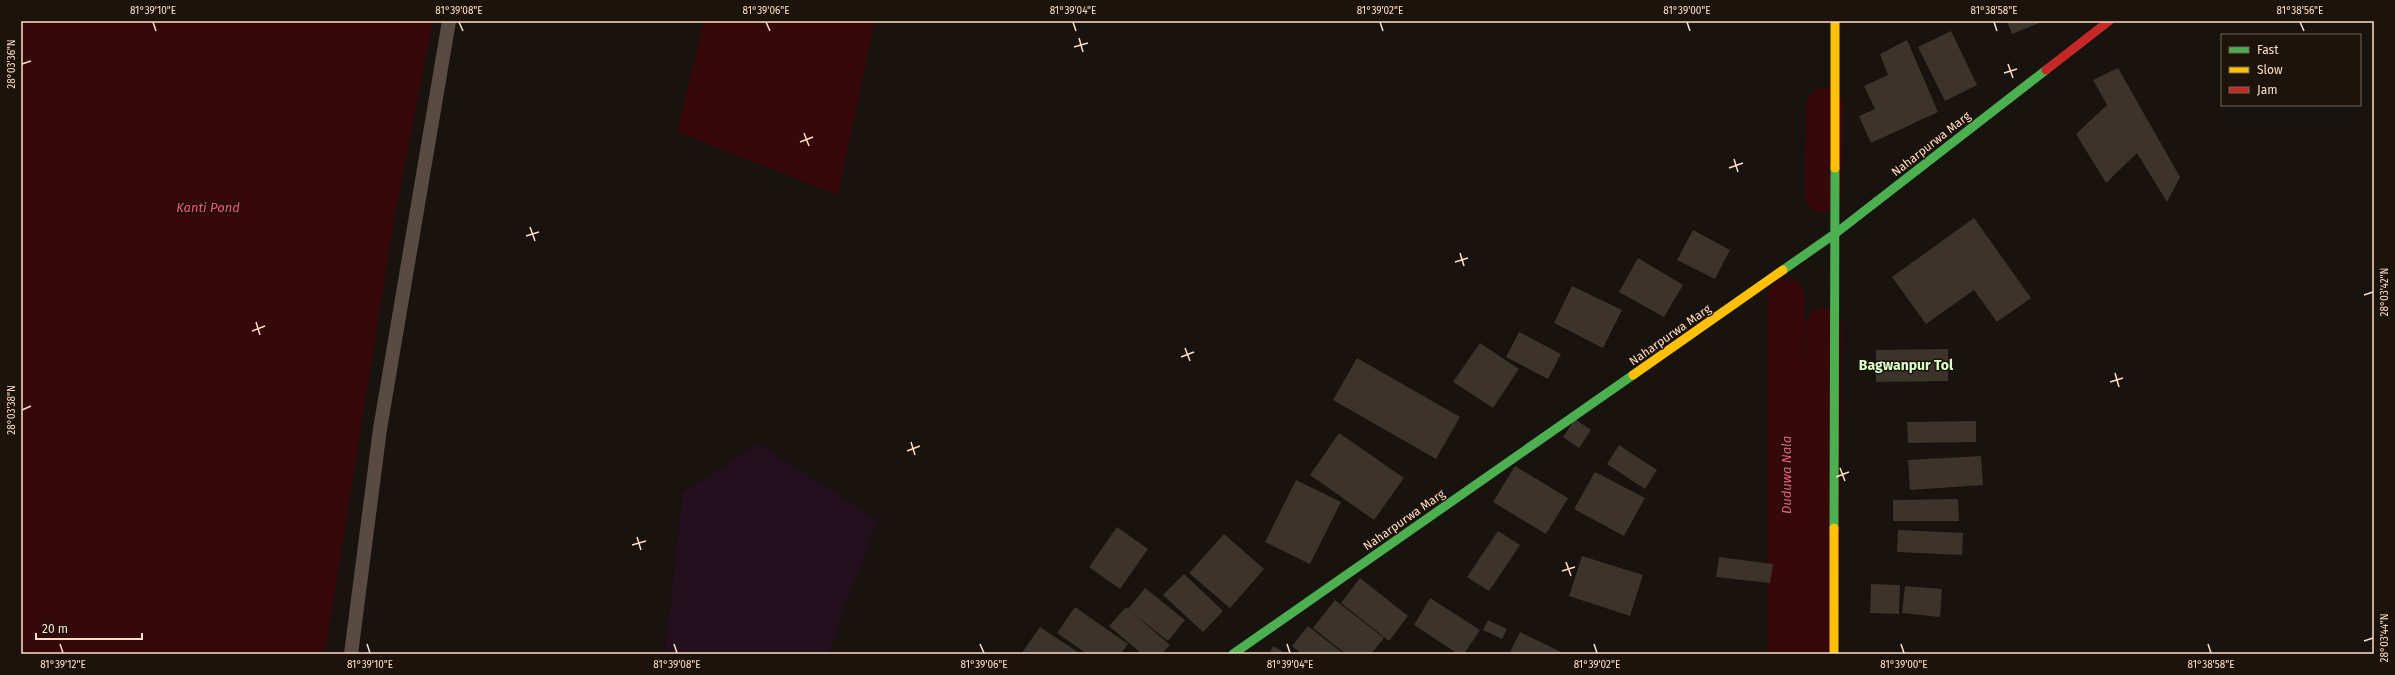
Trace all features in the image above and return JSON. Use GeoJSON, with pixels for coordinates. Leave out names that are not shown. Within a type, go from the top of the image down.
{"type":"FeatureCollection","features":[{"type":"Feature","properties":{"kind":"main road"},"geometry":{"type":"LineString","coordinates":[[1834,654],[1836,21]]}},
{"type":"Feature","properties":{"kind":"main road","name":"Naharpurwa Marg"},"geometry":{"type":"LineString","coordinates":[[1234,654],[1836,233],[2109,21]]}},
{"type":"Feature","properties":{"kind":"lane"},"geometry":{"type":"LineString","coordinates":[[351,654],[380,429],[449,21]]}},
{"type":"Feature","properties":{"kind":"shaded area"},"geometry":{"type":"Polygon","coordinates":[[[759,444],[877,520],[828,654],[665,654],[683,492],[759,444]]]}},
{"type":"Feature","properties":{"kind":"water","name":"Kanti Pond"},"geometry":{"type":"Polygon","coordinates":[[[21,21],[433,21],[395,215],[325,654],[21,654],[21,21]]]}},
{"type":"Feature","properties":{"kind":"water"},"geometry":{"type":"Polygon","coordinates":[[[704,21],[875,21],[838,195],[677,132],[704,21]]]}},
{"type":"Feature","properties":{"kind":"building"},"geometry":{"type":"Polygon","coordinates":[[[2007,21],[2044,21],[2012,34],[2007,21]]]}},
{"type":"Feature","properties":{"kind":"building"},"geometry":{"type":"Polygon","coordinates":[[[1951,31],[1977,85],[1945,101],[1918,47],[1951,31]]]}},
{"type":"Feature","properties":{"kind":"building"},"geometry":{"type":"Polygon","coordinates":[[[1907,40],[1938,112],[1871,143],[1859,116],[1875,109],[1864,86],[1888,75],[1880,54],[1907,40]]]}},
{"type":"Feature","properties":{"kind":"building"},"geometry":{"type":"Polygon","coordinates":[[[2118,68],[2180,177],[2167,202],[2137,153],[2106,183],[2076,134],[2107,105],[2093,80],[2118,68]]]}},
{"type":"Feature","properties":{"kind":"building"},"geometry":{"type":"Polygon","coordinates":[[[1974,218],[2031,298],[1997,322],[1974,290],[1926,324],[1892,277],[1974,218]]]}},
{"type":"Feature","properties":{"kind":"building"},"geometry":{"type":"Polygon","coordinates":[[[1693,230],[1730,250],[1715,279],[1677,260],[1693,230]]]}},
{"type":"Feature","properties":{"kind":"building"},"geometry":{"type":"Polygon","coordinates":[[[1638,258],[1683,285],[1664,317],[1619,292],[1638,258]]]}},
{"type":"Feature","properties":{"kind":"building"},"geometry":{"type":"Polygon","coordinates":[[[1572,286],[1622,310],[1603,348],[1554,323],[1572,286]]]}},
{"type":"Feature","properties":{"kind":"building"},"geometry":{"type":"Polygon","coordinates":[[[1519,332],[1561,354],[1548,379],[1506,357],[1519,332]]]}},
{"type":"Feature","properties":{"kind":"building"},"geometry":{"type":"Polygon","coordinates":[[[1480,343],[1519,369],[1493,408],[1453,382],[1480,343]]]}},
{"type":"Feature","properties":{"kind":"building"},"geometry":{"type":"Polygon","coordinates":[[[1948,349],[1948,381],[1876,382],[1876,350],[1948,349]]]}},
{"type":"Feature","properties":{"kind":"building"},"geometry":{"type":"Polygon","coordinates":[[[1357,358],[1460,417],[1436,459],[1333,400],[1357,358]]]}},
{"type":"Feature","properties":{"kind":"building"},"geometry":{"type":"Polygon","coordinates":[[[1575,419],[1591,430],[1579,448],[1563,437],[1575,419]]]}},
{"type":"Feature","properties":{"kind":"building"},"geometry":{"type":"Polygon","coordinates":[[[1976,421],[1976,442],[1908,443],[1907,422],[1976,421]]]}},
{"type":"Feature","properties":{"kind":"building"},"geometry":{"type":"Polygon","coordinates":[[[1339,433],[1404,478],[1374,520],[1310,475],[1339,433]]]}},
{"type":"Feature","properties":{"kind":"building"},"geometry":{"type":"Polygon","coordinates":[[[1619,445],[1657,470],[1645,489],[1607,464],[1619,445]]]}},
{"type":"Feature","properties":{"kind":"building"},"geometry":{"type":"Polygon","coordinates":[[[1981,456],[1983,485],[1910,490],[1908,460],[1981,456]]]}},
{"type":"Feature","properties":{"kind":"building"},"geometry":{"type":"Polygon","coordinates":[[[1515,466],[1568,498],[1546,534],[1493,502],[1515,466]]]}},
{"type":"Feature","properties":{"kind":"building"},"geometry":{"type":"Polygon","coordinates":[[[1595,472],[1645,498],[1624,536],[1574,509],[1595,472]]]}},
{"type":"Feature","properties":{"kind":"building"},"geometry":{"type":"Polygon","coordinates":[[[1296,480],[1341,502],[1310,564],[1265,542],[1296,480]]]}},
{"type":"Feature","properties":{"kind":"building"},"geometry":{"type":"Polygon","coordinates":[[[1958,499],[1959,521],[1893,521],[1893,500],[1958,499]]]}},
{"type":"Feature","properties":{"kind":"building"},"geometry":{"type":"Polygon","coordinates":[[[1117,527],[1148,549],[1120,589],[1089,567],[1117,527]]]}},
{"type":"Feature","properties":{"kind":"building"},"geometry":{"type":"Polygon","coordinates":[[[1898,530],[1963,533],[1962,555],[1897,552],[1898,530]]]}},
{"type":"Feature","properties":{"kind":"building"},"geometry":{"type":"Polygon","coordinates":[[[1498,531],[1520,545],[1489,591],[1467,577],[1498,531]]]}},
{"type":"Feature","properties":{"kind":"building"},"geometry":{"type":"Polygon","coordinates":[[[1224,534],[1264,569],[1230,608],[1189,573],[1224,534]]]}},
{"type":"Feature","properties":{"kind":"building"},"geometry":{"type":"Polygon","coordinates":[[[1582,556],[1643,575],[1630,616],[1569,596],[1582,556]]]}},
{"type":"Feature","properties":{"kind":"building"},"geometry":{"type":"Polygon","coordinates":[[[1719,557],[1773,564],[1770,583],[1716,577],[1719,557]]]}},
{"type":"Feature","properties":{"kind":"building"},"geometry":{"type":"Polygon","coordinates":[[[1184,574],[1223,611],[1203,632],[1163,595],[1184,574]]]}},
{"type":"Feature","properties":{"kind":"building"},"geometry":{"type":"Polygon","coordinates":[[[1360,578],[1408,616],[1389,641],[1341,603],[1360,578]]]}},
{"type":"Feature","properties":{"kind":"building"},"geometry":{"type":"Polygon","coordinates":[[[1871,584],[1900,585],[1899,614],[1870,613],[1871,584]]]}},
{"type":"Feature","properties":{"kind":"building"},"geometry":{"type":"Polygon","coordinates":[[[1905,586],[1942,589],[1940,617],[1902,613],[1905,586]]]}},
{"type":"Feature","properties":{"kind":"building"},"geometry":{"type":"Polygon","coordinates":[[[1145,588],[1185,620],[1168,641],[1128,609],[1145,588]]]}},
{"type":"Feature","properties":{"kind":"building"},"geometry":{"type":"Polygon","coordinates":[[[1430,598],[1480,630],[1464,654],[1458,654],[1414,625],[1430,598]]]}},
{"type":"Feature","properties":{"kind":"building"},"geometry":{"type":"Polygon","coordinates":[[[1335,600],[1384,638],[1371,654],[1346,654],[1313,628],[1335,600]]]}},
{"type":"Feature","properties":{"kind":"building"},"geometry":{"type":"Polygon","coordinates":[[[1075,607],[1128,644],[1121,654],[1087,654],[1057,633],[1075,607]]]}},
{"type":"Feature","properties":{"kind":"building"},"geometry":{"type":"Polygon","coordinates":[[[1126,607],[1170,645],[1162,654],[1142,654],[1109,626],[1126,607]]]}},
{"type":"Feature","properties":{"kind":"building"},"geometry":{"type":"Polygon","coordinates":[[[1488,620],[1507,629],[1502,639],[1483,630],[1488,620]]]}},
{"type":"Feature","properties":{"kind":"building"},"geometry":{"type":"Polygon","coordinates":[[[1308,626],[1344,654],[1302,654],[1292,646],[1308,626]]]}},
{"type":"Feature","properties":{"kind":"building"},"geometry":{"type":"Polygon","coordinates":[[[1040,627],[1081,654],[1021,654],[1040,627]]]}},
{"type":"Feature","properties":{"kind":"building"},"geometry":{"type":"Polygon","coordinates":[[[1520,632],[1561,652],[1560,654],[1515,654],[1510,652],[1520,632]]]}},
{"type":"Feature","properties":{"kind":"building"},"geometry":{"type":"Polygon","coordinates":[[[1273,646],[1287,654],[1269,654],[1273,646]]]}},
{"type":"Feature","properties":{"kind":"waterway"},"geometry":{"type":"LineString","coordinates":[[1823,194],[1825,106]]}},
{"type":"Feature","properties":{"kind":"waterway","name":"Duduwa Nala"},"geometry":{"type":"LineString","coordinates":[[1786,297],[1786,654]]}},
{"type":"Feature","properties":{"kind":"waterway"},"geometry":{"type":"LineString","coordinates":[[1820,654],[1824,326]]}},
{"type":"Feature","properties":{"kind":"traffic: fast"},"geometry":{"type":"LineString","coordinates":[[1783,270],[1836,233],[2046,70]]}},
{"type":"Feature","properties":{"kind":"traffic: fast"},"geometry":{"type":"LineString","coordinates":[[1834,528],[1835,168]]}},
{"type":"Feature","properties":{"kind":"traffic: fast"},"geometry":{"type":"LineString","coordinates":[[1233,654],[1633,375]]}},
{"type":"Feature","properties":{"kind":"traffic: slow"},"geometry":{"type":"LineString","coordinates":[[1835,21],[1835,168]]}},
{"type":"Feature","properties":{"kind":"traffic: slow"},"geometry":{"type":"LineString","coordinates":[[1633,375],[1783,270]]}},
{"type":"Feature","properties":{"kind":"traffic: slow"},"geometry":{"type":"LineString","coordinates":[[1834,528],[1834,654]]}},
{"type":"Feature","properties":{"kind":"traffic: jam"},"geometry":{"type":"LineString","coordinates":[[2046,70],[2109,21]]}},
{"type":"Feature","properties":{"kind":"district","name":"Bagwanpur Tol"},"geometry":{"type":"Point","coordinates":[1906,365]}}]}
